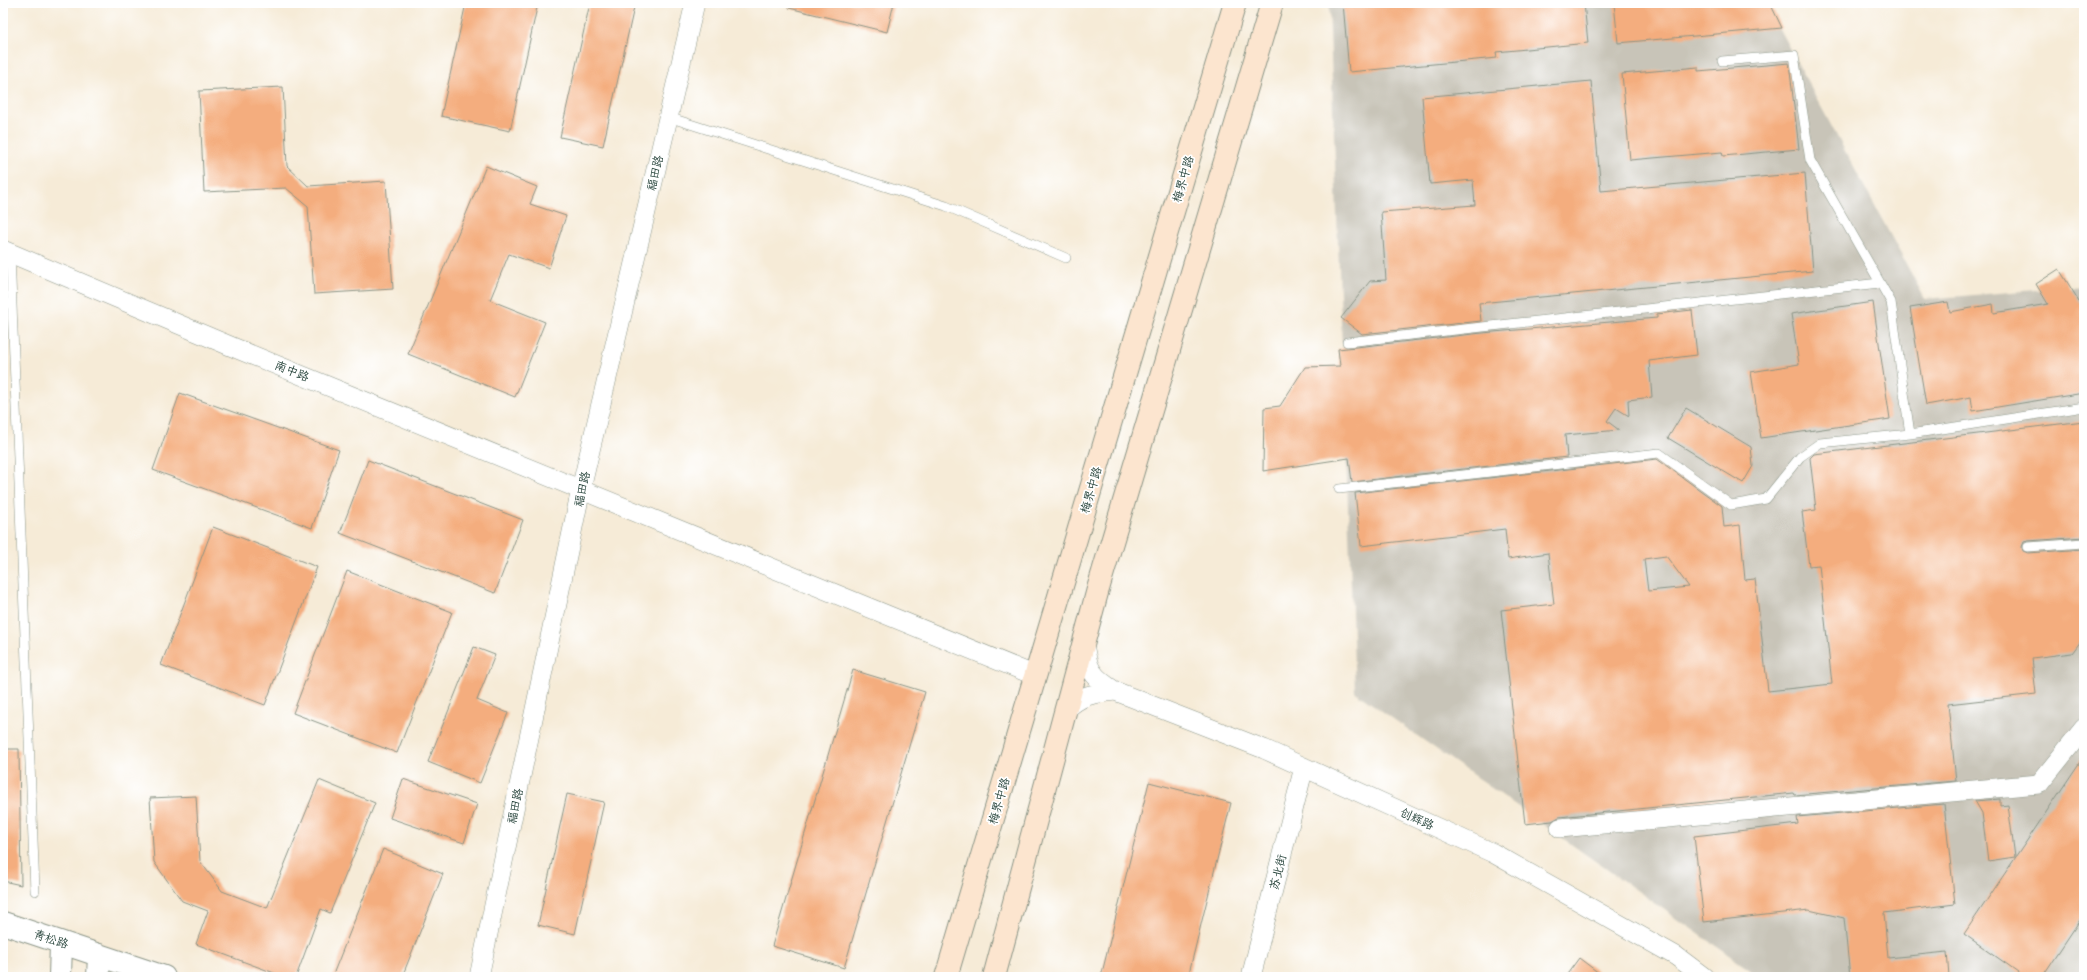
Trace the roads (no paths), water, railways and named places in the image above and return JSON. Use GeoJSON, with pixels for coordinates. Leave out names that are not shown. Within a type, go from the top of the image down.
{"type":"FeatureCollection","features":[{"type":"Feature","properties":{"kind":"main road","name":"梅界中路"},"geometry":{"type":"LineString","coordinates":[[946,977],[1235,3]]}},
{"type":"Feature","properties":{"kind":"main road"},"geometry":{"type":"LineString","coordinates":[[994,977],[1084,640],[1272,3]]}},
{"type":"Feature","properties":{"kind":"street","name":"福田路"},"geometry":{"type":"LineString","coordinates":[[479,977],[582,489],[695,3]]}},
{"type":"Feature","properties":{"kind":"street","name":"南中路"},"geometry":{"type":"LineString","coordinates":[[7,252],[1036,676]]}},
{"type":"Feature","properties":{"kind":"street"},"geometry":{"type":"LineString","coordinates":[[1084,640],[1086,660],[1092,673],[1102,683],[1115,691]]}},
{"type":"Feature","properties":{"kind":"street"},"geometry":{"type":"LineString","coordinates":[[1065,711],[1088,694],[1115,691]]}},
{"type":"Feature","properties":{"kind":"street","name":"创辉路"},"geometry":{"type":"LineString","coordinates":[[1115,691],[1264,749],[1493,853],[1676,956],[1704,977]]}},
{"type":"Feature","properties":{"kind":"street"},"geometry":{"type":"LineString","coordinates":[[1560,828],[2039,784],[2084,728]]}},
{"type":"Feature","properties":{"kind":"street","name":"苏北街"},"geometry":{"type":"LineString","coordinates":[[1251,977],[1304,767]]}},
{"type":"Feature","properties":{"kind":"street","name":"青松路"},"geometry":{"type":"LineString","coordinates":[[3,923],[164,977]]}},
{"type":"Feature","properties":{"kind":"street"},"geometry":{"type":"LineString","coordinates":[[60,977],[61,943]]}},
{"type":"Feature","properties":{"kind":"street"},"geometry":{"type":"LineString","coordinates":[[98,955],[98,977]]}},
{"type":"Feature","properties":{"kind":"lane"},"geometry":{"type":"LineString","coordinates":[[1722,61],[1794,55],[1810,160],[1891,302],[1910,434]]}},
{"type":"Feature","properties":{"kind":"lane"},"geometry":{"type":"LineString","coordinates":[[668,117],[946,206],[1066,258]]}},
{"type":"Feature","properties":{"kind":"lane"},"geometry":{"type":"LineString","coordinates":[[7,252],[35,891]]}},
{"type":"Feature","properties":{"kind":"lane"},"geometry":{"type":"LineString","coordinates":[[1347,342],[1880,283]]}},
{"type":"Feature","properties":{"kind":"lane"},"geometry":{"type":"LineString","coordinates":[[1339,489],[1658,454],[1731,505],[1766,499],[1800,457],[1820,443],[1910,434],[2084,407]]}},
{"type":"Feature","properties":{"kind":"lane"},"geometry":{"type":"LineString","coordinates":[[2028,547],[2084,543]]}}]}
